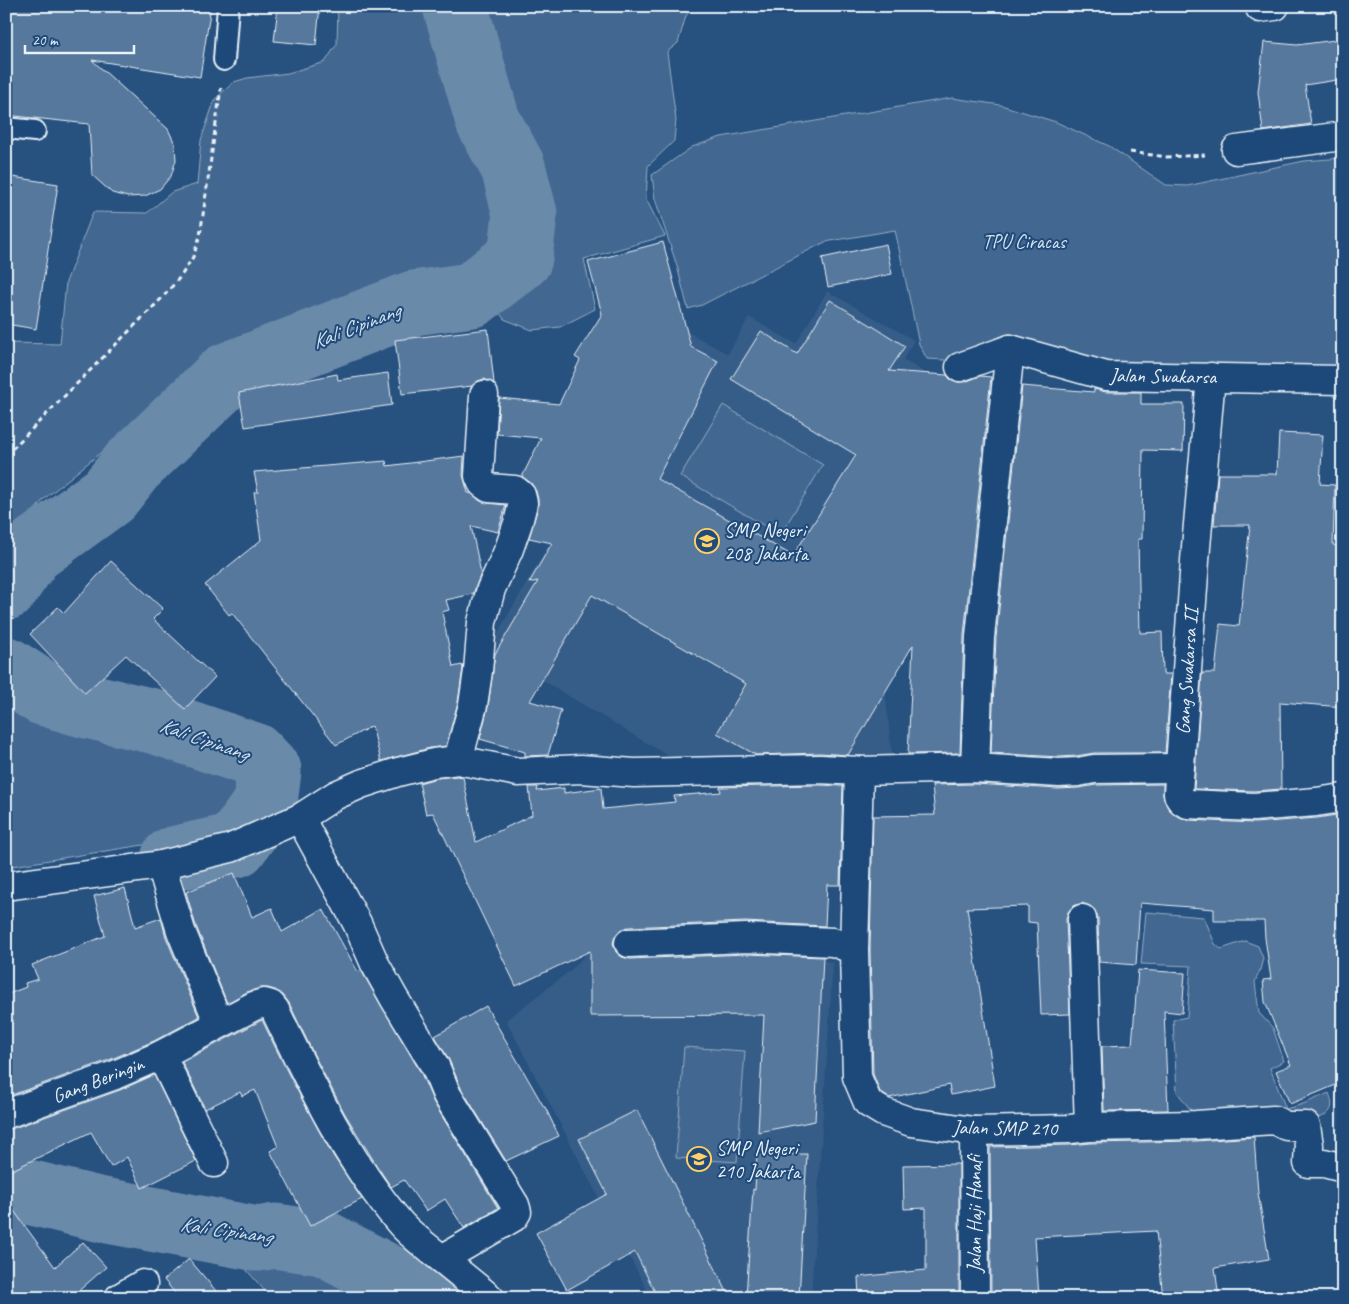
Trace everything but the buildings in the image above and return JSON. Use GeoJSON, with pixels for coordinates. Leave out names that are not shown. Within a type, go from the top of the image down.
{"type":"FeatureCollection","features":[{"type":"Feature","properties":{"kind":"street"},"geometry":{"type":"LineString","coordinates":[[1236,150],[1343,136]]}},
{"type":"Feature","properties":{"kind":"street"},"geometry":{"type":"LineString","coordinates":[[960,367],[1010,349],[980,637],[975,768]]}},
{"type":"Feature","properties":{"kind":"street","name":"Jalan Swakarsa"},"geometry":{"type":"LineString","coordinates":[[1010,349],[1106,376],[1343,380]]}},
{"type":"Feature","properties":{"kind":"street","name":"Gang Swakarsa II"},"geometry":{"type":"LineString","coordinates":[[1211,378],[1196,547],[1178,793],[1181,800],[1188,804],[1254,807],[1343,798]]}},
{"type":"Feature","properties":{"kind":"street"},"geometry":{"type":"LineString","coordinates":[[458,760],[473,705],[482,622],[490,589],[509,549],[518,523],[522,503],[521,495],[515,490],[488,488],[482,483],[479,476],[484,395]]}},
{"type":"Feature","properties":{"kind":"street"},"geometry":{"type":"LineString","coordinates":[[6,886],[161,865],[231,848],[300,818],[336,795],[361,784],[434,763],[458,760],[518,772],[581,769],[634,773],[975,768],[1059,773],[1094,769],[1179,768]]}},
{"type":"Feature","properties":{"kind":"street","name":"Jalan SMP 210"},"geometry":{"type":"LineString","coordinates":[[859,771],[854,950],[857,1077],[868,1103],[883,1112],[911,1122],[974,1131],[1196,1125],[1274,1120],[1286,1126],[1306,1126],[1309,1145],[1308,1163],[1324,1163],[1343,1168]]}},
{"type":"Feature","properties":{"kind":"street"},"geometry":{"type":"LineString","coordinates":[[300,818],[357,923],[375,964],[435,1066],[447,1095],[515,1205],[517,1212],[514,1217],[442,1259]]}},
{"type":"Feature","properties":{"kind":"street"},"geometry":{"type":"LineString","coordinates":[[161,865],[181,930],[219,1024]]}},
{"type":"Feature","properties":{"kind":"street"},"geometry":{"type":"LineString","coordinates":[[1082,919],[1089,1127]]}},
{"type":"Feature","properties":{"kind":"street"},"geometry":{"type":"LineString","coordinates":[[629,943],[746,938],[833,942],[854,950]]}},
{"type":"Feature","properties":{"kind":"street"},"geometry":{"type":"LineString","coordinates":[[161,1055],[254,1006],[264,1003],[271,1005],[331,1122],[374,1189],[402,1225],[421,1244],[490,1298]]}},
{"type":"Feature","properties":{"kind":"street","name":"Gang Beringin"},"geometry":{"type":"LineString","coordinates":[[6,1114],[115,1075],[161,1055],[214,1162]]}},
{"type":"Feature","properties":{"kind":"street","name":"Jalan Haji Hanafi"},"geometry":{"type":"LineString","coordinates":[[974,1131],[975,1298]]}},
{"type":"Feature","properties":{"kind":"street"},"geometry":{"type":"LineString","coordinates":[[119,1298],[143,1284]]}},
{"type":"Feature","properties":{"kind":"lane"},"geometry":{"type":"LineString","coordinates":[[224,60],[228,6]]}},
{"type":"Feature","properties":{"kind":"lane"},"geometry":{"type":"LineString","coordinates":[[6,128],[35,132]]}},
{"type":"Feature","properties":{"kind":"path"},"geometry":{"type":"LineString","coordinates":[[6,456],[162,298],[181,276],[193,257],[200,236],[224,60]]}},
{"type":"Feature","properties":{"kind":"path"},"geometry":{"type":"LineString","coordinates":[[1130,152],[1167,157],[1199,156],[1236,150]]}},
{"type":"Feature","properties":{"kind":"shaded area","name":"SMP Negeri 208 Jakarta"},"geometry":{"type":"Polygon","coordinates":[[[827,291],[914,340],[903,360],[952,388],[884,679],[892,755],[774,766],[683,765],[489,648],[573,502],[686,331],[728,354],[749,317],[796,344],[827,291]]]}},
{"type":"Feature","properties":{"kind":"shaded area","name":"SMP Negeri 210 Jakarta"},"geometry":{"type":"Polygon","coordinates":[[[787,949],[833,963],[811,1298],[651,1298],[506,1020],[572,969],[586,954],[787,949]]]}},
{"type":"Feature","properties":{"kind":"green space"},"geometry":{"type":"Polygon","coordinates":[[[338,6],[693,6],[686,16],[678,43],[667,52],[676,120],[674,141],[648,166],[646,199],[665,236],[584,259],[595,309],[560,327],[532,330],[504,319],[494,305],[306,324],[247,348],[198,373],[44,499],[6,545],[6,343],[60,344],[66,282],[93,212],[147,213],[172,192],[197,184],[201,140],[215,99],[234,82],[247,78],[288,73],[325,62],[337,44],[338,6]]]}},
{"type":"Feature","properties":{"kind":"green space","name":"TPU Ciracas"},"geometry":{"type":"Polygon","coordinates":[[[952,98],[1001,105],[1056,122],[1109,146],[1166,185],[1187,186],[1304,161],[1343,158],[1343,383],[927,359],[919,344],[895,230],[825,242],[702,305],[688,309],[677,266],[655,199],[652,175],[692,147],[721,137],[952,98]]]}},
{"type":"Feature","properties":{"kind":"green space"},"geometry":{"type":"Polygon","coordinates":[[[723,405],[823,465],[780,535],[680,476],[723,405]]]}},
{"type":"Feature","properties":{"kind":"green space"},"geometry":{"type":"Polygon","coordinates":[[[6,692],[32,716],[236,767],[243,798],[238,826],[224,832],[6,867],[6,692]]]}},
{"type":"Feature","properties":{"kind":"green space"},"geometry":{"type":"Polygon","coordinates":[[[1146,912],[1204,917],[1215,944],[1221,949],[1245,941],[1258,946],[1263,958],[1255,982],[1259,1013],[1273,1028],[1284,1061],[1270,1068],[1286,1109],[1329,1093],[1332,1105],[1328,1113],[1310,1121],[1193,1113],[1177,1092],[1173,1020],[1187,1017],[1191,966],[1141,964],[1146,912]]]}},
{"type":"Feature","properties":{"kind":"green space"},"geometry":{"type":"Polygon","coordinates":[[[684,1047],[745,1051],[737,1162],[676,1158],[684,1047]]]}},
{"type":"Feature","properties":{"kind":"green space"},"geometry":{"type":"Polygon","coordinates":[[[256,1251],[297,1258],[406,1298],[271,1298],[236,1258],[256,1251]]]}},
{"type":"Feature","properties":{"kind":"waterway","name":"Kali Cipinang"},"geometry":{"type":"LineString","coordinates":[[6,588],[31,552],[109,495],[132,466],[227,375],[414,303],[472,295],[520,258],[525,214],[513,167],[488,121],[455,6]]}},
{"type":"Feature","properties":{"kind":"waterway","name":"Kali Cipinang"},"geometry":{"type":"LineString","coordinates":[[6,669],[43,693],[84,705],[157,722],[254,755],[269,771],[265,804],[236,845],[173,859]]}},
{"type":"Feature","properties":{"kind":"waterway","name":"Kali Cipinang"},"geometry":{"type":"LineString","coordinates":[[6,1184],[24,1191],[98,1209],[258,1239],[275,1236],[324,1243],[394,1280],[437,1298]]}},
{"type":"Feature","properties":{"kind":"place","name":"SMP Negeri 208 Jakarta"},"geometry":{"type":"Point","coordinates":[707,541]}},
{"type":"Feature","properties":{"kind":"place","name":"SMP Negeri 210 Jakarta"},"geometry":{"type":"Point","coordinates":[699,1159]}}]}
